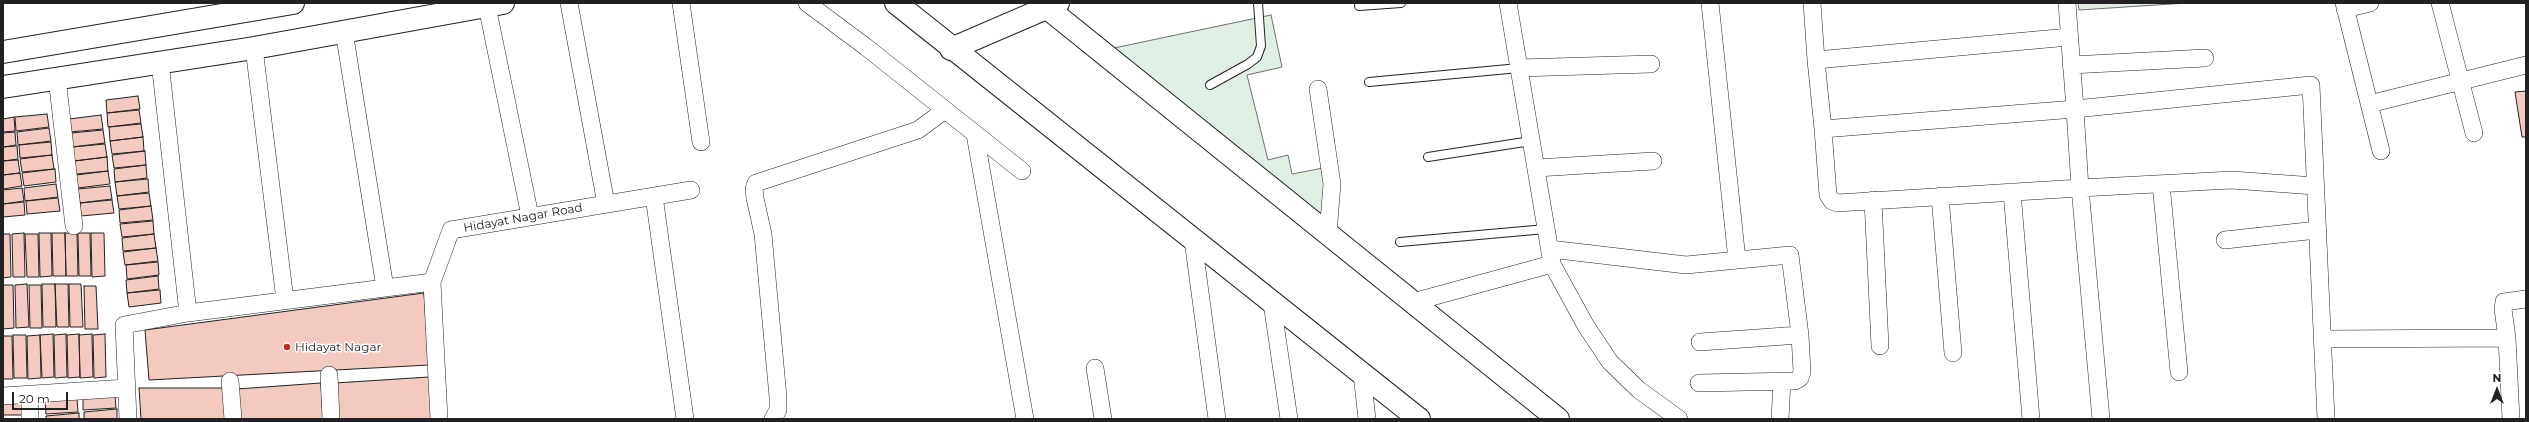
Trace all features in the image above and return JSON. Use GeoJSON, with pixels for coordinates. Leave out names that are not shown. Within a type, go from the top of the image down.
{"type":"FeatureCollection","features":[{"type":"Feature","properties":{"kind":"street"},"geometry":{"type":"LineString","coordinates":[[3,52],[294,3]]}},
{"type":"Feature","properties":{"kind":"street"},"geometry":{"type":"LineString","coordinates":[[569,3],[606,204]]}},
{"type":"Feature","properties":{"kind":"street"},"geometry":{"type":"LineString","coordinates":[[681,3],[701,142]]}},
{"type":"Feature","properties":{"kind":"street"},"geometry":{"type":"LineString","coordinates":[[807,3],[1022,171]]}},
{"type":"Feature","properties":{"kind":"street"},"geometry":{"type":"LineString","coordinates":[[896,3],[1419,419]]}},
{"type":"Feature","properties":{"kind":"street"},"geometry":{"type":"LineString","coordinates":[[1508,3],[1551,256],[1586,326],[1610,362],[1639,390],[1679,419]]}},
{"type":"Feature","properties":{"kind":"street"},"geometry":{"type":"LineString","coordinates":[[1710,3],[1737,260]]}},
{"type":"Feature","properties":{"kind":"street"},"geometry":{"type":"LineString","coordinates":[[1812,3],[1828,195],[1832,202],[2232,180],[2315,186]]}},
{"type":"Feature","properties":{"kind":"street"},"geometry":{"type":"LineString","coordinates":[[2067,3],[2080,188],[2101,419]]}},
{"type":"Feature","properties":{"kind":"street"},"geometry":{"type":"LineString","coordinates":[[2370,3],[2344,6],[2381,151]]}},
{"type":"Feature","properties":{"kind":"street"},"geometry":{"type":"LineString","coordinates":[[2440,3],[2474,133]]}},
{"type":"Feature","properties":{"kind":"street"},"geometry":{"type":"LineString","coordinates":[[951,48],[1048,4],[1328,234],[1558,419]]}},
{"type":"Feature","properties":{"kind":"street"},"geometry":{"type":"LineString","coordinates":[[3,87],[254,48],[495,5],[530,216]]}},
{"type":"Feature","properties":{"kind":"street"},"geometry":{"type":"LineString","coordinates":[[344,31],[385,288]]}},
{"type":"Feature","properties":{"kind":"street"},"geometry":{"type":"LineString","coordinates":[[1816,60],[2069,37]]}},
{"type":"Feature","properties":{"kind":"street"},"geometry":{"type":"LineString","coordinates":[[254,48],[284,300]]}},
{"type":"Feature","properties":{"kind":"street"},"geometry":{"type":"LineString","coordinates":[[2071,65],[2205,58]]}},
{"type":"Feature","properties":{"kind":"street"},"geometry":{"type":"LineString","coordinates":[[160,62],[188,313]]}},
{"type":"Feature","properties":{"kind":"street"},"geometry":{"type":"LineString","coordinates":[[1519,68],[1651,64]]}},
{"type":"Feature","properties":{"kind":"street"},"geometry":{"type":"LineString","coordinates":[[2369,104],[2526,66]]}},
{"type":"Feature","properties":{"kind":"street"},"geometry":{"type":"LineString","coordinates":[[57,78],[74,226]]}},
{"type":"Feature","properties":{"kind":"street"},"geometry":{"type":"LineString","coordinates":[[1823,129],[2074,109],[2311,85],[2326,419]]}},
{"type":"Feature","properties":{"kind":"street"},"geometry":{"type":"LineString","coordinates":[[1318,89],[1332,184],[1328,234]]}},
{"type":"Feature","properties":{"kind":"street"},"geometry":{"type":"LineString","coordinates":[[773,419],[778,410],[778,398],[763,234],[754,189],[756,183],[918,130],[945,110]]}},
{"type":"Feature","properties":{"kind":"street"},"geometry":{"type":"LineString","coordinates":[[975,134],[1025,419]]}},
{"type":"Feature","properties":{"kind":"street"},"geometry":{"type":"LineString","coordinates":[[1536,168],[1653,161]]}},
{"type":"Feature","properties":{"kind":"street"},"geometry":{"type":"LineString","coordinates":[[2161,184],[2179,372]]}},
{"type":"Feature","properties":{"kind":"street","name":"Hidayat Nagar Road"},"geometry":{"type":"LineString","coordinates":[[439,419],[432,282],[451,230],[690,190]]}},
{"type":"Feature","properties":{"kind":"street"},"geometry":{"type":"LineString","coordinates":[[2012,192],[2031,419]]}},
{"type":"Feature","properties":{"kind":"street"},"geometry":{"type":"LineString","coordinates":[[654,196],[685,419]]}},
{"type":"Feature","properties":{"kind":"street"},"geometry":{"type":"LineString","coordinates":[[1940,196],[1953,353]]}},
{"type":"Feature","properties":{"kind":"street"},"geometry":{"type":"LineString","coordinates":[[1873,200],[1880,346]]}},
{"type":"Feature","properties":{"kind":"street"},"geometry":{"type":"LineString","coordinates":[[2225,240],[2317,230]]}},
{"type":"Feature","properties":{"kind":"street"},"geometry":{"type":"LineString","coordinates":[[1193,240],[1217,419]]}},
{"type":"Feature","properties":{"kind":"street"},"geometry":{"type":"LineString","coordinates":[[1413,302],[1551,256],[1686,265],[1790,255],[1800,335],[1802,372],[1800,378],[1796,381],[1699,383]]}},
{"type":"Feature","properties":{"kind":"street"},"geometry":{"type":"LineString","coordinates":[[128,419],[124,326],[188,313],[432,282]]}},
{"type":"Feature","properties":{"kind":"street"},"geometry":{"type":"LineString","coordinates":[[2511,419],[2503,309],[2504,302],[2526,299]]}},
{"type":"Feature","properties":{"kind":"street"},"geometry":{"type":"LineString","coordinates":[[1272,303],[1289,419]]}},
{"type":"Feature","properties":{"kind":"street"},"geometry":{"type":"LineString","coordinates":[[1700,342],[1800,335]]}},
{"type":"Feature","properties":{"kind":"street"},"geometry":{"type":"LineString","coordinates":[[2322,339],[2506,338]]}},
{"type":"Feature","properties":{"kind":"street"},"geometry":{"type":"LineString","coordinates":[[1095,368],[1103,419]]}},
{"type":"Feature","properties":{"kind":"street"},"geometry":{"type":"LineString","coordinates":[[1362,374],[1367,419]]}},
{"type":"Feature","properties":{"kind":"street"},"geometry":{"type":"LineString","coordinates":[[329,375],[331,419]]}},
{"type":"Feature","properties":{"kind":"street"},"geometry":{"type":"LineString","coordinates":[[1780,419],[1782,381]]}},
{"type":"Feature","properties":{"kind":"street"},"geometry":{"type":"LineString","coordinates":[[230,382],[233,419]]}},
{"type":"Feature","properties":{"kind":"street"},"geometry":{"type":"LineString","coordinates":[[3,396],[126,388]]}},
{"type":"Feature","properties":{"kind":"street"},"geometry":{"type":"LineString","coordinates":[[30,394],[30,419]]}},
{"type":"Feature","properties":{"kind":"lane"},"geometry":{"type":"LineString","coordinates":[[1210,85],[1257,57],[1261,46],[1258,3]]}},
{"type":"Feature","properties":{"kind":"lane"},"geometry":{"type":"LineString","coordinates":[[1359,6],[1401,3]]}},
{"type":"Feature","properties":{"kind":"lane"},"geometry":{"type":"LineString","coordinates":[[1369,82],[1519,68]]}},
{"type":"Feature","properties":{"kind":"lane"},"geometry":{"type":"LineString","coordinates":[[1428,157],[1531,140]]}},
{"type":"Feature","properties":{"kind":"lane"},"geometry":{"type":"LineString","coordinates":[[1400,242],[1546,229]]}},
{"type":"Feature","properties":{"kind":"green space"},"geometry":{"type":"Polygon","coordinates":[[[2078,3],[2187,3],[2079,10],[2078,3]]]}},
{"type":"Feature","properties":{"kind":"green space"},"geometry":{"type":"Polygon","coordinates":[[[1271,15],[1282,67],[1247,75],[1268,160],[1288,155],[1292,174],[1328,167],[1327,227],[1114,48],[1271,15]]]}},
{"type":"Feature","properties":{"kind":"building"},"geometry":{"type":"Polygon","coordinates":[[[2526,91],[2526,137],[2522,137],[2515,92],[2526,91]]]}},
{"type":"Feature","properties":{"kind":"building"},"geometry":{"type":"Polygon","coordinates":[[[138,96],[140,109],[107,113],[106,100],[138,96]]]}},
{"type":"Feature","properties":{"kind":"building"},"geometry":{"type":"Polygon","coordinates":[[[139,110],[141,123],[108,127],[107,113],[139,110]]]}},
{"type":"Feature","properties":{"kind":"building"},"geometry":{"type":"Polygon","coordinates":[[[47,114],[49,127],[16,131],[15,117],[47,114]]]}},
{"type":"Feature","properties":{"kind":"building"},"geometry":{"type":"Polygon","coordinates":[[[101,115],[103,129],[70,132],[69,119],[101,115]]]}},
{"type":"Feature","properties":{"kind":"building"},"geometry":{"type":"Polygon","coordinates":[[[14,117],[15,131],[3,132],[3,119],[14,117]]]}},
{"type":"Feature","properties":{"kind":"building"},"geometry":{"type":"Polygon","coordinates":[[[141,124],[143,137],[110,141],[109,127],[141,124]]]}},
{"type":"Feature","properties":{"kind":"building"},"geometry":{"type":"Polygon","coordinates":[[[49,128],[51,141],[18,145],[17,132],[49,128]]]}},
{"type":"Feature","properties":{"kind":"building"},"geometry":{"type":"Polygon","coordinates":[[[103,130],[105,143],[72,147],[71,133],[103,130]]]}},
{"type":"Feature","properties":{"kind":"building"},"geometry":{"type":"Polygon","coordinates":[[[15,132],[16,145],[3,147],[3,133],[15,132]]]}},
{"type":"Feature","properties":{"kind":"building"},"geometry":{"type":"Polygon","coordinates":[[[143,137],[144,151],[112,154],[110,141],[143,137]]]}},
{"type":"Feature","properties":{"kind":"building"},"geometry":{"type":"Polygon","coordinates":[[[51,142],[52,155],[20,158],[19,145],[51,142]]]}},
{"type":"Feature","properties":{"kind":"building"},"geometry":{"type":"Polygon","coordinates":[[[105,144],[107,157],[74,161],[73,147],[105,144]]]}},
{"type":"Feature","properties":{"kind":"building"},"geometry":{"type":"Polygon","coordinates":[[[17,146],[18,159],[3,161],[3,147],[17,146]]]}},
{"type":"Feature","properties":{"kind":"building"},"geometry":{"type":"Polygon","coordinates":[[[145,151],[146,165],[114,168],[112,155],[145,151]]]}},
{"type":"Feature","properties":{"kind":"building"},"geometry":{"type":"Polygon","coordinates":[[[52,155],[54,169],[22,172],[20,159],[52,155]]]}},
{"type":"Feature","properties":{"kind":"building"},"geometry":{"type":"Polygon","coordinates":[[[107,157],[108,171],[76,174],[74,161],[107,157]]]}},
{"type":"Feature","properties":{"kind":"building"},"geometry":{"type":"Polygon","coordinates":[[[18,160],[20,173],[3,175],[3,161],[18,160]]]}},
{"type":"Feature","properties":{"kind":"building"},"geometry":{"type":"Polygon","coordinates":[[[146,165],[147,178],[115,182],[114,169],[146,165]]]}},
{"type":"Feature","properties":{"kind":"building"},"geometry":{"type":"Polygon","coordinates":[[[55,169],[56,182],[24,186],[22,173],[55,169]]]}},
{"type":"Feature","properties":{"kind":"building"},"geometry":{"type":"Polygon","coordinates":[[[108,171],[110,184],[78,188],[76,175],[108,171]]]}},
{"type":"Feature","properties":{"kind":"building"},"geometry":{"type":"Polygon","coordinates":[[[20,173],[22,186],[3,189],[3,175],[20,173]]]}},
{"type":"Feature","properties":{"kind":"building"},"geometry":{"type":"Polygon","coordinates":[[[148,179],[149,192],[117,196],[115,182],[148,179]]]}},
{"type":"Feature","properties":{"kind":"building"},"geometry":{"type":"Polygon","coordinates":[[[56,184],[58,197],[25,201],[24,188],[56,184]]]}},
{"type":"Feature","properties":{"kind":"building"},"geometry":{"type":"Polygon","coordinates":[[[110,186],[112,199],[80,203],[78,189],[110,186]]]}},
{"type":"Feature","properties":{"kind":"building"},"geometry":{"type":"Polygon","coordinates":[[[22,188],[24,201],[3,204],[3,190],[22,188]]]}},
{"type":"Feature","properties":{"kind":"building"},"geometry":{"type":"Polygon","coordinates":[[[149,193],[151,206],[119,209],[117,196],[149,193]]]}},
{"type":"Feature","properties":{"kind":"building"},"geometry":{"type":"Polygon","coordinates":[[[58,198],[60,211],[27,214],[26,201],[58,198]]]}},
{"type":"Feature","properties":{"kind":"building"},"geometry":{"type":"Polygon","coordinates":[[[112,200],[114,213],[81,216],[80,203],[112,200]]]}},
{"type":"Feature","properties":{"kind":"building"},"geometry":{"type":"Polygon","coordinates":[[[24,202],[25,215],[3,217],[3,204],[24,202]]]}},
{"type":"Feature","properties":{"kind":"building"},"geometry":{"type":"Polygon","coordinates":[[[151,206],[153,220],[120,223],[119,210],[151,206]]]}},
{"type":"Feature","properties":{"kind":"building"},"geometry":{"type":"Polygon","coordinates":[[[153,221],[154,234],[122,237],[120,224],[153,221]]]}},
{"type":"Feature","properties":{"kind":"building"},"geometry":{"type":"Polygon","coordinates":[[[24,233],[25,277],[13,277],[12,234],[24,233]]]}},
{"type":"Feature","properties":{"kind":"building"},"geometry":{"type":"Polygon","coordinates":[[[39,233],[51,233],[52,276],[40,277],[39,233]]]}},
{"type":"Feature","properties":{"kind":"building"},"geometry":{"type":"Polygon","coordinates":[[[52,233],[65,233],[66,276],[53,276],[52,233]]]}},
{"type":"Feature","properties":{"kind":"building"},"geometry":{"type":"Polygon","coordinates":[[[65,233],[77,233],[78,276],[66,276],[65,233]]]}},
{"type":"Feature","properties":{"kind":"building"},"geometry":{"type":"Polygon","coordinates":[[[78,233],[90,233],[91,276],[79,276],[78,233]]]}},
{"type":"Feature","properties":{"kind":"building"},"geometry":{"type":"Polygon","coordinates":[[[91,233],[104,233],[105,276],[92,277],[91,233]]]}},
{"type":"Feature","properties":{"kind":"building"},"geometry":{"type":"Polygon","coordinates":[[[3,234],[10,234],[11,277],[3,278],[3,234]]]}},
{"type":"Feature","properties":{"kind":"building"},"geometry":{"type":"Polygon","coordinates":[[[25,234],[38,234],[39,277],[27,277],[25,234]]]}},
{"type":"Feature","properties":{"kind":"building"},"geometry":{"type":"Polygon","coordinates":[[[154,234],[156,248],[123,251],[122,238],[154,234]]]}},
{"type":"Feature","properties":{"kind":"building"},"geometry":{"type":"Polygon","coordinates":[[[156,248],[158,261],[125,265],[123,252],[156,248]]]}},
{"type":"Feature","properties":{"kind":"building"},"geometry":{"type":"Polygon","coordinates":[[[158,262],[159,275],[127,279],[126,265],[158,262]]]}},
{"type":"Feature","properties":{"kind":"building"},"geometry":{"type":"Polygon","coordinates":[[[158,276],[159,289],[127,293],[126,280],[158,276]]]}},
{"type":"Feature","properties":{"kind":"building"},"geometry":{"type":"Polygon","coordinates":[[[27,284],[29,327],[16,328],[15,285],[27,284]]]}},
{"type":"Feature","properties":{"kind":"building"},"geometry":{"type":"Polygon","coordinates":[[[42,284],[55,284],[56,327],[43,327],[42,284]]]}},
{"type":"Feature","properties":{"kind":"building"},"geometry":{"type":"Polygon","coordinates":[[[55,284],[68,284],[69,327],[57,327],[55,284]]]}},
{"type":"Feature","properties":{"kind":"building"},"geometry":{"type":"Polygon","coordinates":[[[69,284],[81,284],[83,327],[70,327],[69,284]]]}},
{"type":"Feature","properties":{"kind":"building"},"geometry":{"type":"Polygon","coordinates":[[[3,285],[13,285],[14,328],[3,329],[3,285]]]}},
{"type":"Feature","properties":{"kind":"building"},"geometry":{"type":"Polygon","coordinates":[[[29,285],[41,285],[42,328],[30,328],[29,285]]]}},
{"type":"Feature","properties":{"kind":"building"},"geometry":{"type":"Polygon","coordinates":[[[84,286],[96,286],[98,329],[85,329],[84,286]]]}},
{"type":"Feature","properties":{"kind":"building"},"geometry":{"type":"Polygon","coordinates":[[[160,290],[161,303],[129,307],[127,293],[160,290]]]}},
{"type":"Feature","properties":{"kind":"building","name":"Hidayat Nagar"},"geometry":{"type":"Polygon","coordinates":[[[424,293],[429,365],[149,380],[145,330],[424,293]]]}},
{"type":"Feature","properties":{"kind":"building"},"geometry":{"type":"Polygon","coordinates":[[[53,334],[54,377],[42,378],[40,335],[53,334]]]}},
{"type":"Feature","properties":{"kind":"building"},"geometry":{"type":"Polygon","coordinates":[[[66,334],[67,377],[55,378],[54,335],[66,334]]]}},
{"type":"Feature","properties":{"kind":"building"},"geometry":{"type":"Polygon","coordinates":[[[79,334],[80,377],[68,378],[67,335],[79,334]]]}},
{"type":"Feature","properties":{"kind":"building"},"geometry":{"type":"Polygon","coordinates":[[[92,334],[93,377],[80,378],[79,335],[92,334]]]}},
{"type":"Feature","properties":{"kind":"building"},"geometry":{"type":"Polygon","coordinates":[[[105,334],[106,377],[94,378],[93,335],[105,334]]]}},
{"type":"Feature","properties":{"kind":"building"},"geometry":{"type":"Polygon","coordinates":[[[13,335],[26,335],[27,378],[14,378],[13,335]]]}},
{"type":"Feature","properties":{"kind":"building"},"geometry":{"type":"Polygon","coordinates":[[[40,335],[41,378],[28,379],[27,336],[40,335]]]}},
{"type":"Feature","properties":{"kind":"building"},"geometry":{"type":"Polygon","coordinates":[[[3,336],[12,336],[13,379],[3,379],[3,336]]]}},
{"type":"Feature","properties":{"kind":"building","name":"Hidayat Nagar"},"geometry":{"type":"Polygon","coordinates":[[[429,377],[432,419],[337,419],[335,383],[429,377]]]}},
{"type":"Feature","properties":{"kind":"building","name":"Hidayat Nagar"},"geometry":{"type":"Polygon","coordinates":[[[321,383],[323,419],[240,419],[237,389],[321,383]]]}},
{"type":"Feature","properties":{"kind":"building"},"geometry":{"type":"Polygon","coordinates":[[[139,388],[224,388],[226,419],[141,419],[139,388]]]}},
{"type":"Feature","properties":{"kind":"building"},"geometry":{"type":"Polygon","coordinates":[[[115,395],[116,408],[83,410],[83,397],[115,395]]]}},
{"type":"Feature","properties":{"kind":"building"},"geometry":{"type":"Polygon","coordinates":[[[26,399],[27,415],[3,415],[3,400],[26,399]]]}},
{"type":"Feature","properties":{"kind":"building"},"geometry":{"type":"Polygon","coordinates":[[[77,399],[78,412],[46,414],[45,401],[77,399]]]}},
{"type":"Feature","properties":{"kind":"building"},"geometry":{"type":"Polygon","coordinates":[[[117,409],[117,419],[84,419],[84,412],[117,409]]]}},
{"type":"Feature","properties":{"kind":"building"},"geometry":{"type":"Polygon","coordinates":[[[79,413],[79,419],[46,419],[46,416],[79,413]]]}},
{"type":"Feature","properties":{"kind":"place","name":"Hidayat Nagar"},"geometry":{"type":"Point","coordinates":[287,347]}}]}
